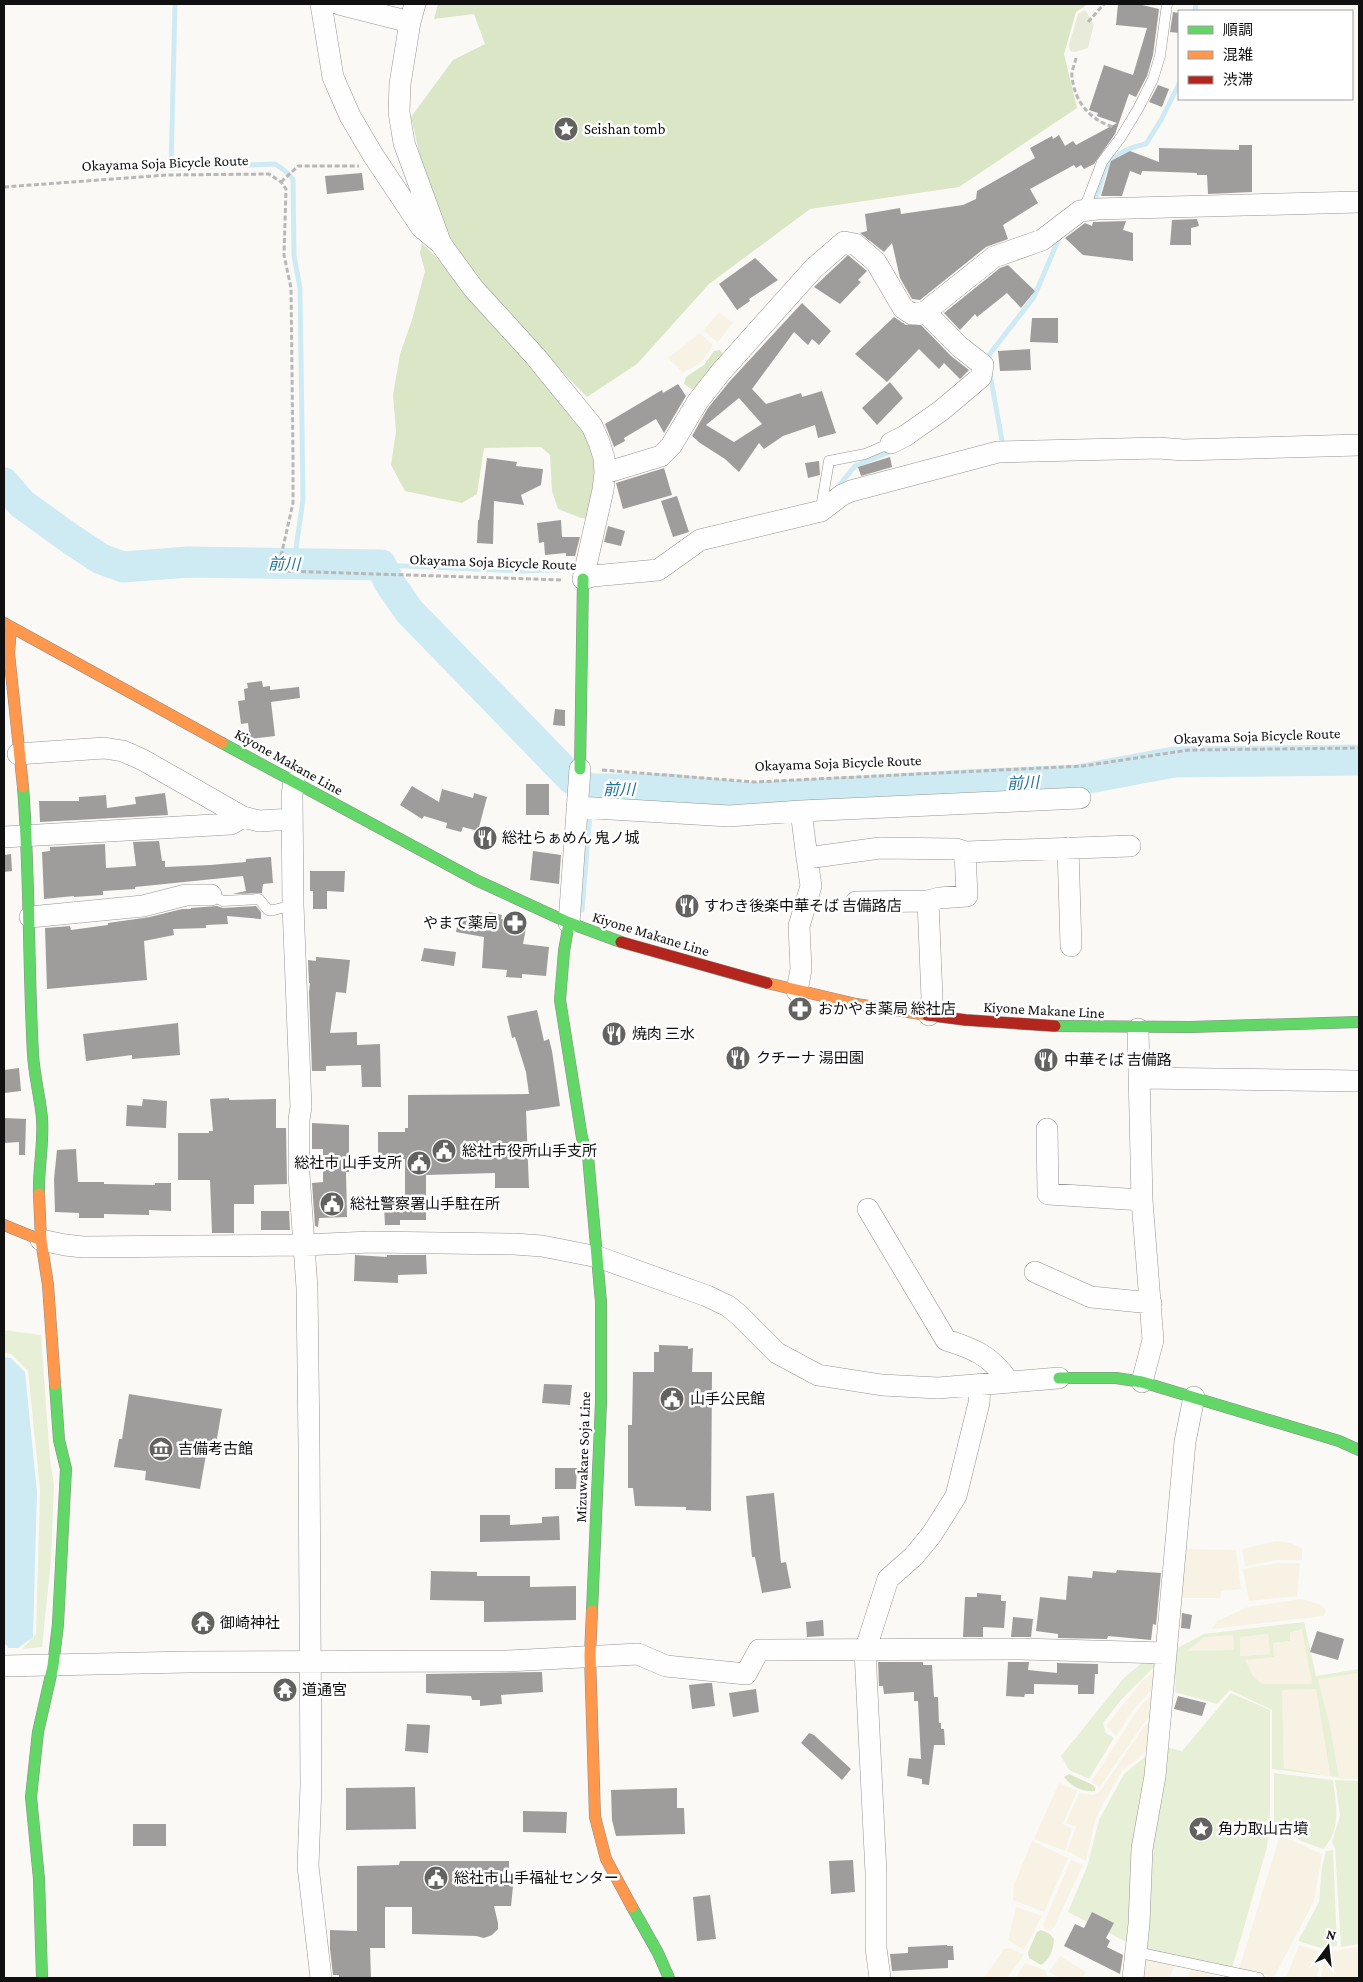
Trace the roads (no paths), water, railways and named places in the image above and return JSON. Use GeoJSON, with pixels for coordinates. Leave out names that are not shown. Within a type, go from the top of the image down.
{"type":"FeatureCollection","features":[{"type":"Feature","properties":{"kind":"main road","name":"Okayama Soja Bicycle Route"},"geometry":{"type":"LineString","coordinates":[[582,793],[585,571]]}},
{"type":"Feature","properties":{"kind":"main road"},"geometry":{"type":"LineString","coordinates":[[7,625],[25,835],[30,917],[34,1056],[42,1131],[38,1178],[41,1240],[48,1285],[58,1440],[66,1469],[61,1580],[53,1666],[38,1732],[31,1797],[40,1907],[42,1978]]}},
{"type":"Feature","properties":{"kind":"main road","name":"Kiyone Makane Line"},"geometry":{"type":"LineString","coordinates":[[7,625],[444,864],[569,923],[676,958],[832,999],[929,1016],[988,1023],[1067,1028],[1138,1029],[1359,1022]]}},
{"type":"Feature","properties":{"kind":"main road","name":"Mizuwakare Soja Line"},"geometry":{"type":"LineString","coordinates":[[569,923],[564,951],[560,1000],[582,1138],[588,1156],[601,1302],[601,1402],[590,1655],[594,1817],[606,1859],[658,1953],[669,1978]]}},
{"type":"Feature","properties":{"kind":"main road"},"geometry":{"type":"LineString","coordinates":[[4,1225],[41,1240]]}},
{"type":"Feature","properties":{"kind":"main road"},"geometry":{"type":"LineString","coordinates":[[1059,1378],[1116,1378],[1142,1382],[1332,1439],[1359,1450]]}},
{"type":"Feature","properties":{"kind":"street"},"geometry":{"type":"LineString","coordinates":[[321,4],[333,77],[350,116],[379,165],[421,227],[442,244]]}},
{"type":"Feature","properties":{"kind":"street"},"geometry":{"type":"LineString","coordinates":[[339,4],[413,13],[400,84],[399,112],[404,143],[442,244],[473,288],[535,356],[592,426],[604,458],[605,473],[585,571],[593,576],[658,570],[700,540],[821,511],[842,495],[851,491],[1004,452],[1159,448],[1183,450],[1359,445]]}},
{"type":"Feature","properties":{"kind":"street"},"geometry":{"type":"LineString","coordinates":[[605,473],[661,456],[671,446],[698,401],[720,373],[814,268],[844,242],[855,244],[876,262],[903,308],[912,314],[925,312],[994,257],[1042,240],[1080,211],[1359,202]]}},
{"type":"Feature","properties":{"kind":"street"},"geometry":{"type":"LineString","coordinates":[[892,443],[942,410],[981,377],[983,365],[960,347],[925,312]]}},
{"type":"Feature","properties":{"kind":"street"},"geometry":{"type":"LineString","coordinates":[[18,754],[104,748],[123,751],[144,760],[243,817],[259,821],[292,819]]}},
{"type":"Feature","properties":{"kind":"street"},"geometry":{"type":"LineString","coordinates":[[294,782],[292,795],[293,905],[302,1107],[299,1120],[299,1174],[307,1288],[311,1786],[308,1866],[321,1978]]}},
{"type":"Feature","properties":{"kind":"street"},"geometry":{"type":"LineString","coordinates":[[569,923],[582,793],[729,816],[1080,798]]}},
{"type":"Feature","properties":{"kind":"street"},"geometry":{"type":"LineString","coordinates":[[797,991],[801,969],[799,926],[810,886],[801,811]]}},
{"type":"Feature","properties":{"kind":"street"},"geometry":{"type":"LineString","coordinates":[[4,836],[231,824],[243,817]]}},
{"type":"Feature","properties":{"kind":"street"},"geometry":{"type":"LineString","coordinates":[[807,858],[880,848],[956,849],[965,852],[1130,846]]}},
{"type":"Feature","properties":{"kind":"street"},"geometry":{"type":"LineString","coordinates":[[1068,848],[1072,946]]}},
{"type":"Feature","properties":{"kind":"street"},"geometry":{"type":"LineString","coordinates":[[856,902],[928,901],[939,898],[967,896],[965,852]]}},
{"type":"Feature","properties":{"kind":"street"},"geometry":{"type":"LineString","coordinates":[[30,917],[144,906],[186,895],[211,895]]}},
{"type":"Feature","properties":{"kind":"street"},"geometry":{"type":"LineString","coordinates":[[928,901],[932,998],[929,1016]]}},
{"type":"Feature","properties":{"kind":"street"},"geometry":{"type":"LineString","coordinates":[[1138,1029],[1142,1200],[1153,1340],[1142,1382]]}},
{"type":"Feature","properties":{"kind":"street"},"geometry":{"type":"LineString","coordinates":[[1140,1078],[1359,1082]]}},
{"type":"Feature","properties":{"kind":"street"},"geometry":{"type":"LineString","coordinates":[[1048,1129],[1048,1194],[1142,1200]]}},
{"type":"Feature","properties":{"kind":"street"},"geometry":{"type":"LineString","coordinates":[[868,1210],[946,1340],[973,1348],[984,1355],[1008,1381]]}},
{"type":"Feature","properties":{"kind":"street"},"geometry":{"type":"LineString","coordinates":[[41,1240],[65,1246],[82,1247],[304,1245],[370,1242],[514,1244],[572,1251],[598,1257],[707,1296],[728,1306],[776,1354],[818,1375],[882,1385],[938,1388],[1059,1378]]}},
{"type":"Feature","properties":{"kind":"street"},"geometry":{"type":"LineString","coordinates":[[1035,1272],[1091,1297],[1151,1303]]}},
{"type":"Feature","properties":{"kind":"street"},"geometry":{"type":"LineString","coordinates":[[880,1978],[876,1948],[876,1873],[865,1651],[888,1579],[920,1549],[956,1496],[979,1403],[980,1386]]}},
{"type":"Feature","properties":{"kind":"street"},"geometry":{"type":"LineString","coordinates":[[1133,1978],[1140,1924],[1142,1849],[1155,1776],[1185,1442],[1194,1398]]}},
{"type":"Feature","properties":{"kind":"street"},"geometry":{"type":"LineString","coordinates":[[4,1666],[188,1662],[506,1660],[638,1654],[666,1666],[746,1674],[759,1650],[1021,1649],[1165,1653]]}},
{"type":"Feature","properties":{"kind":"lane"},"geometry":{"type":"LineString","coordinates":[[1080,211],[1088,199],[1102,162],[1125,131],[1153,79],[1160,56],[1166,4]]}},
{"type":"Feature","properties":{"kind":"lane"},"geometry":{"type":"LineString","coordinates":[[821,511],[829,461],[865,454],[892,443]]}},
{"type":"Feature","properties":{"kind":"lane"},"geometry":{"type":"LineString","coordinates":[[211,895],[223,901],[259,899],[268,910],[293,905]]}},
{"type":"Feature","properties":{"kind":"lane"},"geometry":{"type":"LineString","coordinates":[[1136,1952],[1259,1978]]}},
{"type":"Feature","properties":{"kind":"water"},"geometry":{"type":"Polygon","coordinates":[[[4,1357],[11,1358],[25,1372],[37,1492],[33,1637],[18,1648],[8,1648],[7,1645],[4,1645],[4,1357]]]}},
{"type":"Feature","properties":{"kind":"waterway"},"geometry":{"type":"LineString","coordinates":[[175,4],[171,168],[275,164],[293,179],[294,256],[300,288],[303,499],[294,563]]}},
{"type":"Feature","properties":{"kind":"waterway"},"geometry":{"type":"LineString","coordinates":[[1195,10],[1196,4]]}},
{"type":"Feature","properties":{"kind":"waterway"},"geometry":{"type":"LineString","coordinates":[[1094,201],[1103,175],[1110,162],[1126,150],[1146,144],[1161,120],[1178,86]]}},
{"type":"Feature","properties":{"kind":"waterway"},"geometry":{"type":"LineString","coordinates":[[987,361],[989,355],[1034,297],[1060,236]]}},
{"type":"Feature","properties":{"kind":"waterway"},"geometry":{"type":"LineString","coordinates":[[990,374],[1003,446]]}},
{"type":"Feature","properties":{"kind":"waterway"},"geometry":{"type":"LineString","coordinates":[[837,488],[855,466],[892,451]]}},
{"type":"Feature","properties":{"kind":"waterway","name":"前川"},"geometry":{"type":"LineString","coordinates":[[4,483],[22,504],[72,540],[101,559],[123,567],[189,562],[381,565],[389,582],[409,611],[572,779],[589,789],[669,789],[747,798],[1078,780],[1174,762],[1359,760]]}},
{"type":"Feature","properties":{"kind":"waterway"},"geometry":{"type":"LineString","coordinates":[[381,565],[524,571],[579,569]]}},
{"type":"Feature","properties":{"kind":"waterway"},"geometry":{"type":"LineString","coordinates":[[591,802],[596,789]]}},
{"type":"Feature","properties":{"kind":"waterway"},"geometry":{"type":"LineString","coordinates":[[582,910],[590,813]]}},
{"type":"Feature","properties":{"kind":"place","name":"Seishan tomb"},"geometry":{"type":"Point","coordinates":[566,129]}},
{"type":"Feature","properties":{"kind":"place","name":"総社らぁめん 鬼ノ城"},"geometry":{"type":"Point","coordinates":[485,838]}},
{"type":"Feature","properties":{"kind":"place","name":"すわき後楽中華そば 吉備路店"},"geometry":{"type":"Point","coordinates":[687,906]}},
{"type":"Feature","properties":{"kind":"place","name":"やまて薬局"},"geometry":{"type":"Point","coordinates":[515,923]}},
{"type":"Feature","properties":{"kind":"place","name":"おかやま薬局 総社店"},"geometry":{"type":"Point","coordinates":[800,1009]}},
{"type":"Feature","properties":{"kind":"place","name":"焼肉 三水"},"geometry":{"type":"Point","coordinates":[614,1034]}},
{"type":"Feature","properties":{"kind":"place","name":"クチーナ 湯田園"},"geometry":{"type":"Point","coordinates":[738,1058]}},
{"type":"Feature","properties":{"kind":"place","name":"中華そば 吉備路"},"geometry":{"type":"Point","coordinates":[1046,1060]}},
{"type":"Feature","properties":{"kind":"place","name":"総社市役所山手支所"},"geometry":{"type":"Point","coordinates":[444,1151]}},
{"type":"Feature","properties":{"kind":"place","name":"総社市 山手支所"},"geometry":{"type":"Point","coordinates":[419,1163]}},
{"type":"Feature","properties":{"kind":"place","name":"総社警察署山手駐在所"},"geometry":{"type":"Point","coordinates":[332,1204]}},
{"type":"Feature","properties":{"kind":"place","name":"山手公民館"},"geometry":{"type":"Point","coordinates":[672,1399]}},
{"type":"Feature","properties":{"kind":"place","name":"吉備考古館"},"geometry":{"type":"Point","coordinates":[161,1449]}},
{"type":"Feature","properties":{"kind":"place","name":"御崎神社"},"geometry":{"type":"Point","coordinates":[203,1623]}},
{"type":"Feature","properties":{"kind":"place","name":"道通宮"},"geometry":{"type":"Point","coordinates":[285,1690]}},
{"type":"Feature","properties":{"kind":"place","name":"角力取山古墳"},"geometry":{"type":"Point","coordinates":[1201,1829]}},
{"type":"Feature","properties":{"kind":"place","name":"総社市山手福祉センター"},"geometry":{"type":"Point","coordinates":[436,1878]}}]}
